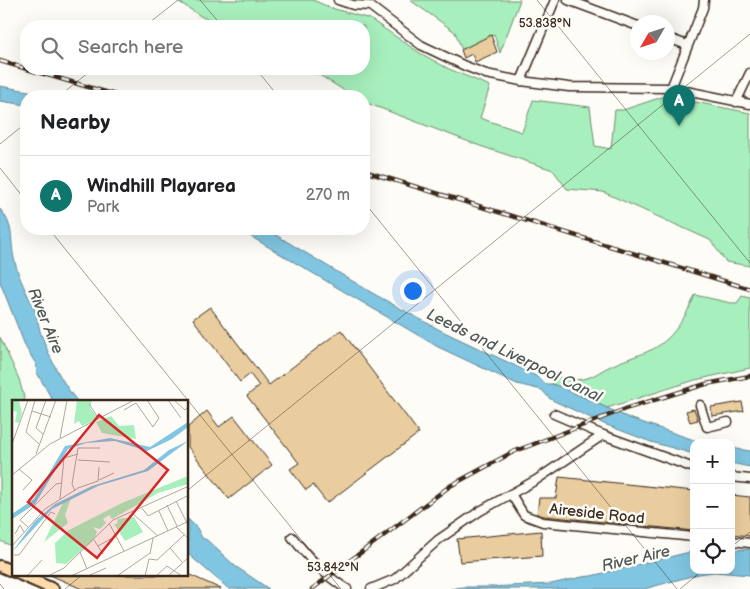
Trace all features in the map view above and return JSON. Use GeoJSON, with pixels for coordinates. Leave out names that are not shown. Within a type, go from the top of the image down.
{"type":"FeatureCollection","features":[{"type":"Feature","properties":{"kind":"main road"},"geometry":{"type":"LineString","coordinates":[[0,566],[12,571]]}},
{"type":"Feature","properties":{"kind":"main road"},"geometry":{"type":"LineString","coordinates":[[23,576],[53,589]]}},
{"type":"Feature","properties":{"kind":"street"},"geometry":{"type":"LineString","coordinates":[[338,0],[353,5],[371,3],[421,45],[486,74],[569,87],[671,88],[750,104]]}},
{"type":"Feature","properties":{"kind":"street"},"geometry":{"type":"LineString","coordinates":[[521,81],[555,0]]}},
{"type":"Feature","properties":{"kind":"street"},"geometry":{"type":"LineString","coordinates":[[568,0],[630,23]]}},
{"type":"Feature","properties":{"kind":"street"},"geometry":{"type":"LineString","coordinates":[[671,88],[704,4]]}},
{"type":"Feature","properties":{"kind":"street"},"geometry":{"type":"LineString","coordinates":[[675,41],[687,45]]}},
{"type":"Feature","properties":{"kind":"street"},"geometry":{"type":"LineString","coordinates":[[736,102],[750,73]]}},
{"type":"Feature","properties":{"kind":"street"},"geometry":{"type":"LineString","coordinates":[[700,405],[707,426],[728,422]]}},
{"type":"Feature","properties":{"kind":"street"},"geometry":{"type":"LineString","coordinates":[[554,414],[603,435],[690,467]]}},
{"type":"Feature","properties":{"kind":"street"},"geometry":{"type":"LineString","coordinates":[[371,589],[395,579],[438,540],[480,511],[567,460],[603,435]]}},
{"type":"Feature","properties":{"kind":"street"},"geometry":{"type":"LineString","coordinates":[[735,477],[750,479]]}},
{"type":"Feature","properties":{"kind":"street","name":"Aireside Road"},"geometry":{"type":"LineString","coordinates":[[511,494],[524,514],[543,522],[690,538]]}},
{"type":"Feature","properties":{"kind":"street"},"geometry":{"type":"LineString","coordinates":[[292,537],[331,580],[347,589]]}},
{"type":"Feature","properties":{"kind":"street"},"geometry":{"type":"LineString","coordinates":[[735,541],[750,543]]}},
{"type":"Feature","properties":{"kind":"green space"},"geometry":{"type":"Polygon","coordinates":[[[176,0],[313,0],[331,8],[370,19],[420,53],[449,69],[490,86],[480,118],[522,132],[533,100],[590,107],[595,146],[611,149],[615,110],[623,110],[665,96],[750,113],[750,266],[726,262],[710,240],[603,192],[567,189],[553,170],[480,146],[370,104],[370,90],[343,90],[320,75],[370,75],[370,20],[209,20],[176,0]]]}},
{"type":"Feature","properties":{"kind":"green space"},"geometry":{"type":"Polygon","coordinates":[[[410,0],[520,0],[500,53],[494,34],[462,50],[455,32],[410,0]]]}},
{"type":"Feature","properties":{"kind":"green space"},"geometry":{"type":"Polygon","coordinates":[[[695,295],[731,303],[737,303],[742,296],[750,298],[750,368],[695,380],[607,408],[552,384],[557,377],[575,380],[590,377],[608,367],[660,345],[671,335],[687,313],[695,295]]]}},
{"type":"Feature","properties":{"kind":"green space"},"geometry":{"type":"Polygon","coordinates":[[[0,337],[19,379],[25,400],[12,400],[12,546],[0,541],[0,337]]]}},
{"type":"Feature","properties":{"kind":"water"},"geometry":{"type":"Polygon","coordinates":[[[0,86],[23,90],[20,90],[20,104],[0,101],[0,86]]]}},
{"type":"Feature","properties":{"kind":"water","name":"River Aire"},"geometry":{"type":"Polygon","coordinates":[[[0,209],[8,222],[17,268],[35,311],[43,340],[60,376],[76,400],[52,400],[37,373],[36,364],[26,348],[0,282],[0,209]]]}},
{"type":"Feature","properties":{"kind":"water"},"geometry":{"type":"Polygon","coordinates":[[[248,235],[276,235],[374,294],[440,330],[536,376],[546,384],[561,387],[629,418],[691,439],[690,453],[651,442],[604,424],[554,401],[542,390],[517,384],[438,347],[248,235]]]}},
{"type":"Feature","properties":{"kind":"water"},"geometry":{"type":"Polygon","coordinates":[[[735,449],[750,451],[750,467],[735,464],[735,449]]]}},
{"type":"Feature","properties":{"kind":"water"},"geometry":{"type":"Polygon","coordinates":[[[189,520],[197,528],[202,538],[207,540],[235,566],[269,589],[229,589],[189,555],[189,520]]]}},
{"type":"Feature","properties":{"kind":"water","name":"River Aire"},"geometry":{"type":"Polygon","coordinates":[[[750,549],[750,575],[735,574],[735,550],[750,549]]]}},
{"type":"Feature","properties":{"kind":"water","name":"River Aire"},"geometry":{"type":"Polygon","coordinates":[[[690,552],[690,574],[699,574],[644,589],[450,589],[551,584],[690,552]]]}},
{"type":"Feature","properties":{"kind":"building"},"geometry":{"type":"Polygon","coordinates":[[[491,35],[497,52],[475,62],[472,54],[464,58],[461,50],[491,35]]]}},
{"type":"Feature","properties":{"kind":"building"},"geometry":{"type":"Polygon","coordinates":[[[210,307],[269,385],[341,330],[419,433],[327,503],[313,485],[306,490],[290,469],[299,463],[247,396],[259,386],[250,374],[240,382],[193,319],[210,307]]]}},
{"type":"Feature","properties":{"kind":"building"},"geometry":{"type":"Polygon","coordinates":[[[742,402],[744,411],[712,416],[711,407],[742,402]]]}},
{"type":"Feature","properties":{"kind":"building"},"geometry":{"type":"Polygon","coordinates":[[[694,409],[698,420],[690,422],[686,411],[694,409]]]}},
{"type":"Feature","properties":{"kind":"building"},"geometry":{"type":"Polygon","coordinates":[[[207,411],[219,427],[234,416],[272,465],[229,499],[189,448],[189,426],[207,411]]]}},
{"type":"Feature","properties":{"kind":"building"},"geometry":{"type":"Polygon","coordinates":[[[559,477],[690,491],[690,531],[537,514],[539,498],[556,498],[559,477]]]}},
{"type":"Feature","properties":{"kind":"building"},"geometry":{"type":"Polygon","coordinates":[[[735,495],[750,497],[750,536],[735,534],[735,495]]]}},
{"type":"Feature","properties":{"kind":"building"},"geometry":{"type":"Polygon","coordinates":[[[541,531],[542,556],[460,562],[457,539],[541,531]]]}},
{"type":"Feature","properties":{"kind":"building"},"geometry":{"type":"Polygon","coordinates":[[[190,575],[221,589],[82,589],[52,576],[190,575]]]}},
{"type":"Feature","properties":{"kind":"railway"},"geometry":{"type":"LineString","coordinates":[[0,61],[20,67]]}},
{"type":"Feature","properties":{"kind":"railway"},"geometry":{"type":"LineString","coordinates":[[48,75],[99,90]]}},
{"type":"Feature","properties":{"kind":"railway"},"geometry":{"type":"LineString","coordinates":[[370,173],[750,289]]}},
{"type":"Feature","properties":{"kind":"railway"},"geometry":{"type":"LineString","coordinates":[[312,589],[450,486],[513,452],[628,408],[706,384],[750,376]]}},
{"type":"Feature","properties":{"kind":"place","name":"Windhill Playarea"},"geometry":{"type":"Point","coordinates":[679,126]}},
{"type":"Feature","properties":{"kind":"water label","name":"Leeds and Liverpool Canal"},"geometry":{"type":"Point","coordinates":[514,356]}}]}
